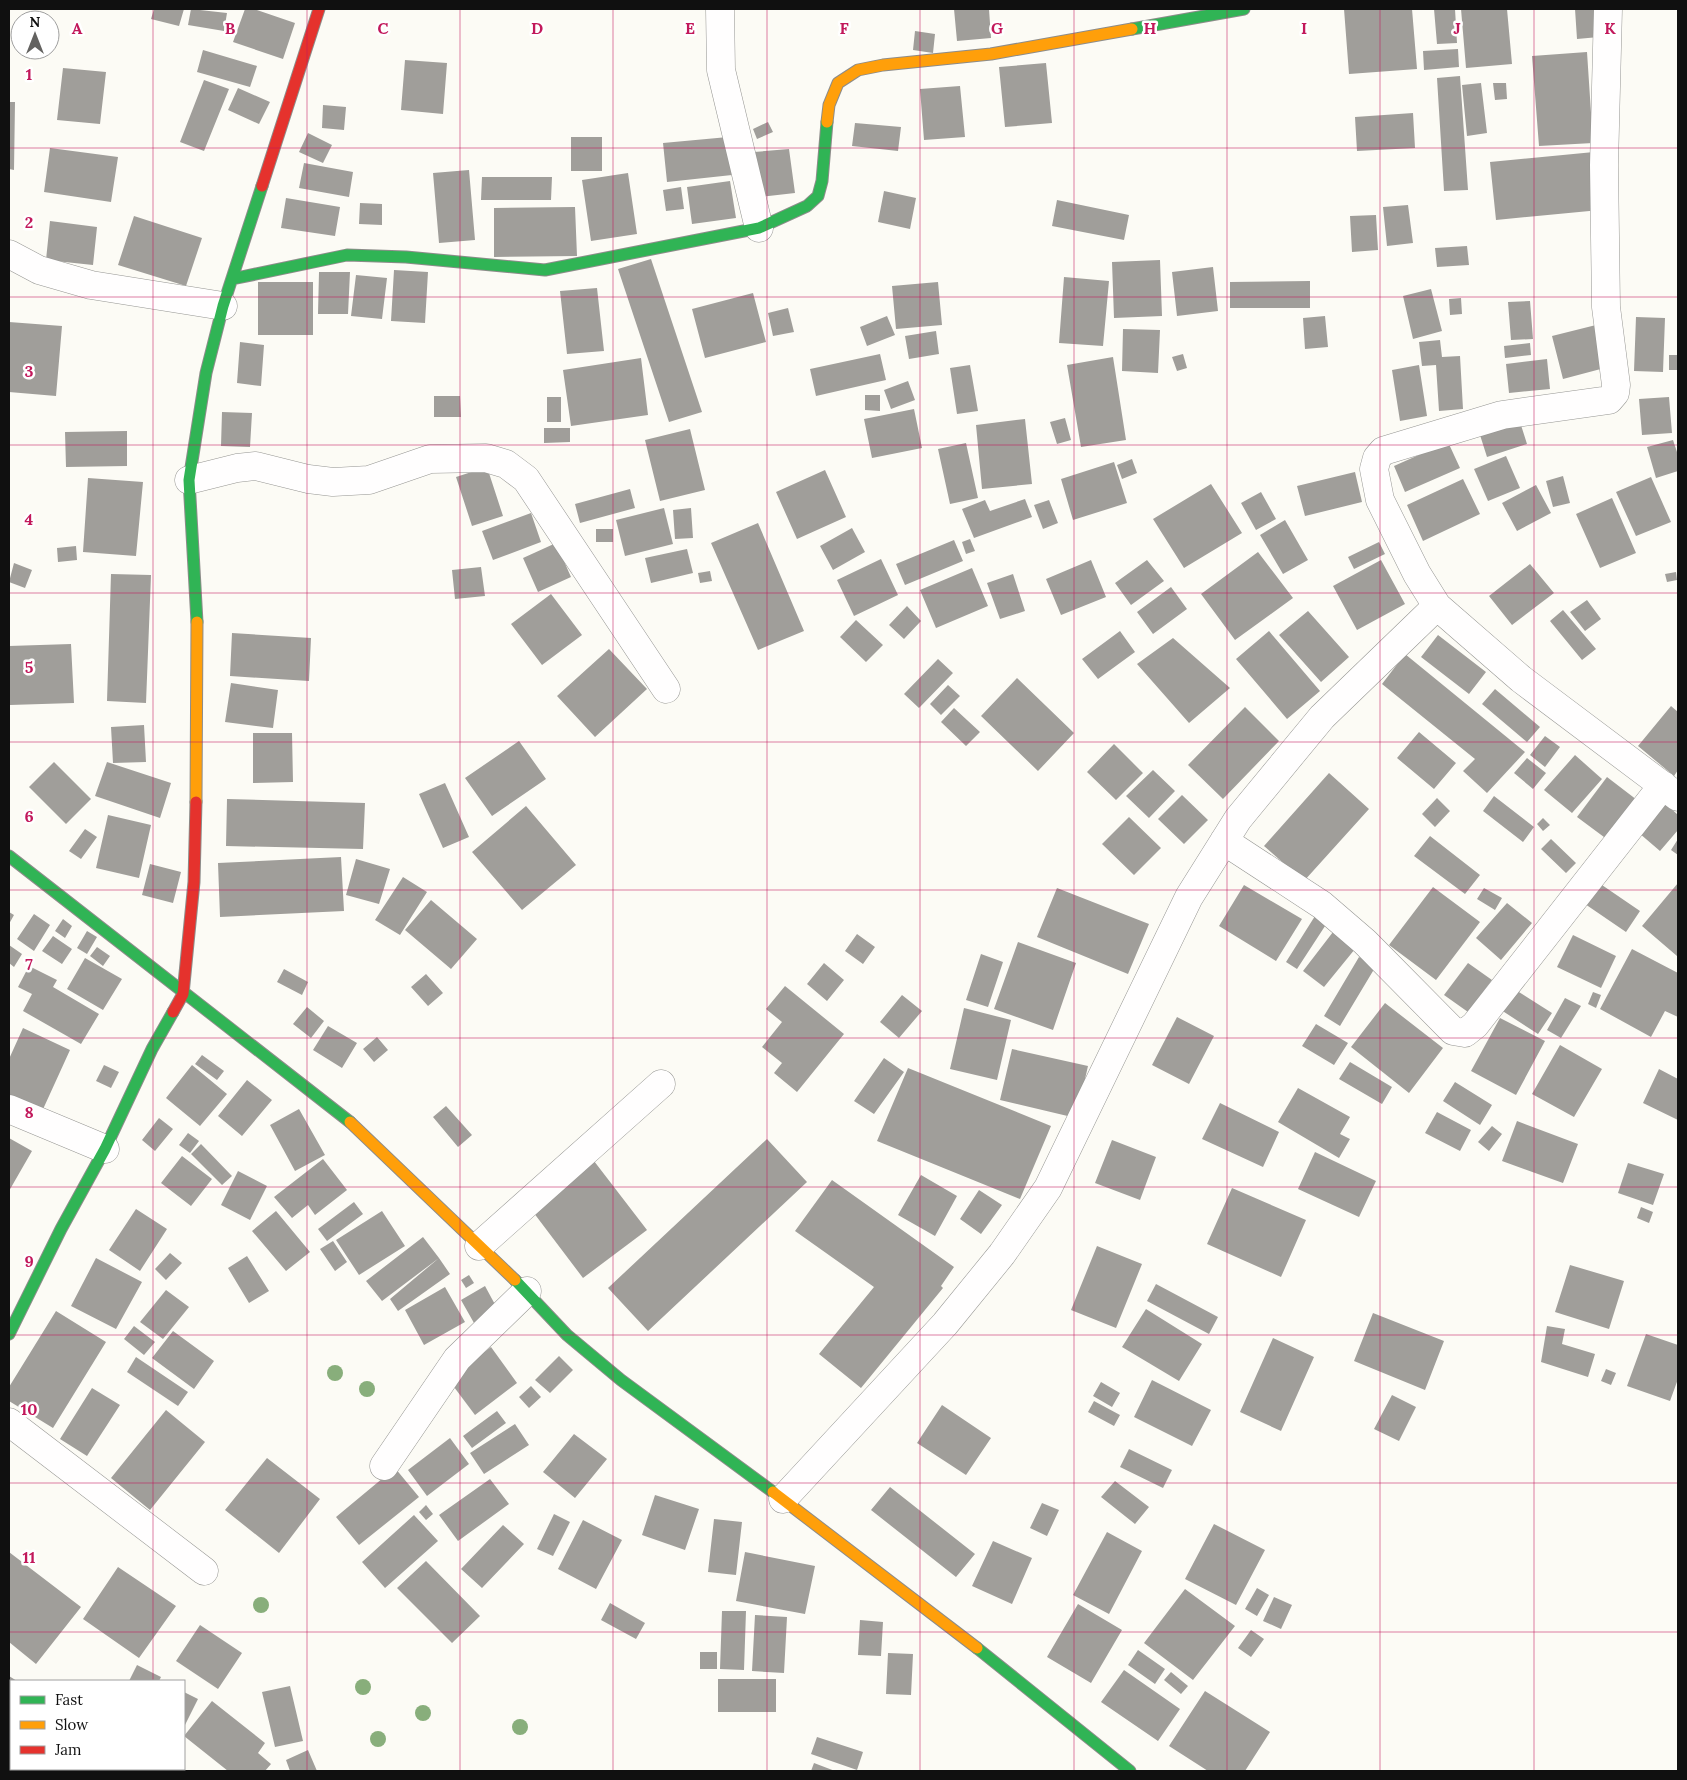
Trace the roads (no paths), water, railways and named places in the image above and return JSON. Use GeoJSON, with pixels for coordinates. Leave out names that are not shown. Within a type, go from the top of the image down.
{"type":"FeatureCollection","features":[{"type":"Feature","properties":{"kind":"street"},"geometry":{"type":"LineString","coordinates":[[720,9],[721,70],[759,228]]}},
{"type":"Feature","properties":{"kind":"street"},"geometry":{"type":"LineString","coordinates":[[232,279],[347,255],[406,257],[545,270],[759,228],[807,206],[818,196],[822,181],[830,105],[838,84],[858,70],[883,65],[991,54],[1244,9]]}},
{"type":"Feature","properties":{"kind":"street"},"geometry":{"type":"LineString","coordinates":[[1224,842],[1322,905],[1366,942],[1453,1031],[1465,1033],[1475,1025],[1671,791],[1521,679],[1437,606],[1418,574],[1380,500],[1374,469],[1377,458],[1383,451],[1502,415],[1609,400],[1615,393],[1616,385],[1606,307],[1604,165],[1608,9]]}},
{"type":"Feature","properties":{"kind":"street"},"geometry":{"type":"LineString","coordinates":[[9,1334],[61,1229],[105,1149],[152,1049],[183,994],[194,882],[197,778],[197,618],[189,480],[206,373],[223,306],[315,10]]}},
{"type":"Feature","properties":{"kind":"street"},"geometry":{"type":"LineString","coordinates":[[9,254],[39,270],[91,285],[223,306]]}},
{"type":"Feature","properties":{"kind":"street"},"geometry":{"type":"LineString","coordinates":[[189,480],[237,468],[256,466],[308,479],[333,482],[369,480],[430,459],[486,458],[506,464],[526,479],[666,689]]}},
{"type":"Feature","properties":{"kind":"street"},"geometry":{"type":"LineString","coordinates":[[784,1498],[945,1324],[1002,1254],[1048,1188],[1189,897],[1238,820],[1322,717],[1437,606]]}},
{"type":"Feature","properties":{"kind":"street"},"geometry":{"type":"LineString","coordinates":[[9,856],[183,994],[356,1127],[527,1291],[566,1335],[621,1380],[784,1498],[1027,1686],[1130,1771]]}},
{"type":"Feature","properties":{"kind":"street"},"geometry":{"type":"LineString","coordinates":[[479,1246],[661,1084]]}},
{"type":"Feature","properties":{"kind":"street"},"geometry":{"type":"LineString","coordinates":[[9,1109],[105,1149]]}},
{"type":"Feature","properties":{"kind":"street"},"geometry":{"type":"LineString","coordinates":[[384,1466],[457,1359],[527,1291]]}},
{"type":"Feature","properties":{"kind":"street"},"geometry":{"type":"LineString","coordinates":[[9,1422],[204,1571]]}}]}
